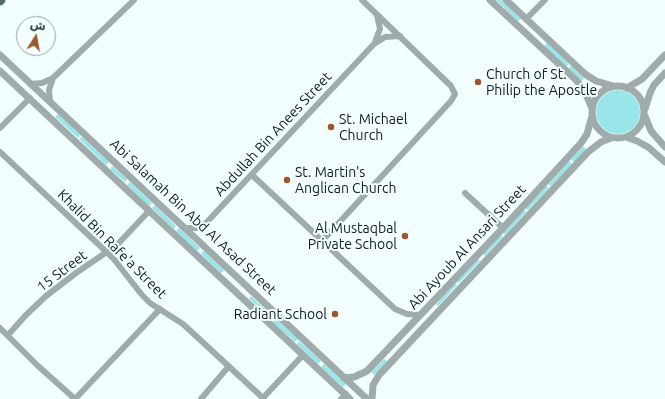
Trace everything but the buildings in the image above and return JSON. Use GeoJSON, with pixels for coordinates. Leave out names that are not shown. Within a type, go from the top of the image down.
{"type":"FeatureCollection","features":[{"type":"Feature","properties":{"kind":"street"},"geometry":{"type":"LineString","coordinates":[[30,84],[42,83],[53,78],[134,0]]}},
{"type":"Feature","properties":{"kind":"street"},"geometry":{"type":"LineString","coordinates":[[323,240],[454,97],[454,91],[451,86],[362,0]]}},
{"type":"Feature","properties":{"kind":"street"},"geometry":{"type":"LineString","coordinates":[[490,0],[576,80],[584,90],[592,108]]}},
{"type":"Feature","properties":{"kind":"street"},"geometry":{"type":"LineString","coordinates":[[506,0],[585,74],[601,84],[628,88],[634,91],[639,96],[651,131],[665,147]]}},
{"type":"Feature","properties":{"kind":"street"},"geometry":{"type":"LineString","coordinates":[[526,19],[545,0]]}},
{"type":"Feature","properties":{"kind":"street","name":"Abdullah Bin Anees Street"},"geometry":{"type":"LineString","coordinates":[[374,44],[380,29],[379,20],[376,13]]}},
{"type":"Feature","properties":{"kind":"street","name":"Abdullah Bin Anees Street"},"geometry":{"type":"LineString","coordinates":[[184,228],[197,228],[206,223],[374,44],[385,38],[400,36]]}},
{"type":"Feature","properties":{"kind":"street","name":"Abi Salamah Bin Abd Al Asad Street"},"geometry":{"type":"LineString","coordinates":[[0,55],[367,399]]}},
{"type":"Feature","properties":{"kind":"street"},"geometry":{"type":"LineString","coordinates":[[628,88],[645,76],[665,55]]}},
{"type":"Feature","properties":{"kind":"street","name":"Abi Salamah Bin Abd Al Asad Street"},"geometry":{"type":"LineString","coordinates":[[0,71],[303,355],[346,398]]}},
{"type":"Feature","properties":{"kind":"street"},"geometry":{"type":"LineString","coordinates":[[613,86],[607,88],[597,96],[592,108],[593,122],[600,132],[611,138],[626,137],[640,127],[650,93],[654,85],[665,74]]}},
{"type":"Feature","properties":{"kind":"street"},"geometry":{"type":"LineString","coordinates":[[8,79],[15,75],[23,77]]}},
{"type":"Feature","properties":{"kind":"street"},"geometry":{"type":"LineString","coordinates":[[50,102],[49,90],[53,78]]}},
{"type":"Feature","properties":{"kind":"street"},"geometry":{"type":"LineString","coordinates":[[0,128],[30,98]]}},
{"type":"Feature","properties":{"kind":"street","name":"Abi Ayoub Al Ansari Street"},"geometry":{"type":"LineString","coordinates":[[344,378],[359,376],[367,371],[503,228],[581,143],[587,134],[592,116]]}},
{"type":"Feature","properties":{"kind":"street"},"geometry":{"type":"LineString","coordinates":[[626,137],[638,141],[648,147],[665,162]]}},
{"type":"Feature","properties":{"kind":"street","name":"Abi Ayoub Al Ansari Street"},"geometry":{"type":"LineString","coordinates":[[372,399],[372,390],[375,380],[408,343],[588,152],[597,145],[611,138]]}},
{"type":"Feature","properties":{"kind":"street","name":"Khalid Bin Rafe'a Street"},"geometry":{"type":"LineString","coordinates":[[0,152],[118,263],[142,295],[183,324],[263,398]]}},
{"type":"Feature","properties":{"kind":"street"},"geometry":{"type":"LineString","coordinates":[[252,174],[395,308],[407,314],[420,315]]}},
{"type":"Feature","properties":{"kind":"street"},"geometry":{"type":"LineString","coordinates":[[465,193],[503,228]]}},
{"type":"Feature","properties":{"kind":"street","name":"15 Street"},"geometry":{"type":"LineString","coordinates":[[8,335],[46,296],[76,273],[117,246],[149,211]]}},
{"type":"Feature","properties":{"kind":"street"},"geometry":{"type":"LineString","coordinates":[[408,343],[408,334],[422,319],[427,307]]}},
{"type":"Feature","properties":{"kind":"street"},"geometry":{"type":"LineString","coordinates":[[0,328],[36,365],[75,399],[160,309]]}},
{"type":"Feature","properties":{"kind":"street"},"geometry":{"type":"LineString","coordinates":[[263,398],[303,355]]}},
{"type":"Feature","properties":{"kind":"street"},"geometry":{"type":"LineString","coordinates":[[201,399],[229,366]]}},
{"type":"Feature","properties":{"kind":"shaded area"},"geometry":{"type":"Polygon","coordinates":[[[496,0],[501,0],[521,19],[518,21],[496,0]]]}},
{"type":"Feature","properties":{"kind":"shaded area"},"geometry":{"type":"Polygon","coordinates":[[[547,43],[569,64],[566,67],[544,46],[547,43]]]}},
{"type":"Feature","properties":{"kind":"shaded area"},"geometry":{"type":"Polygon","coordinates":[[[571,66],[584,78],[582,81],[568,68],[571,66]]]}},
{"type":"Feature","properties":{"kind":"shaded area"},"geometry":{"type":"Polygon","coordinates":[[[622,90],[627,91],[634,96],[639,103],[639,121],[634,128],[627,133],[614,134],[609,133],[602,128],[597,121],[596,108],[597,103],[602,96],[609,91],[622,90]]]}},
{"type":"Feature","properties":{"kind":"shaded area"},"geometry":{"type":"Polygon","coordinates":[[[58,114],[80,135],[78,138],[55,117],[58,114]]]}},
{"type":"Feature","properties":{"kind":"shaded area"},"geometry":{"type":"Polygon","coordinates":[[[82,137],[109,162],[106,165],[79,139],[82,137]]]}},
{"type":"Feature","properties":{"kind":"shaded area"},"geometry":{"type":"Polygon","coordinates":[[[583,146],[586,149],[574,162],[571,159],[583,146]]]}},
{"type":"Feature","properties":{"kind":"shaded area"},"geometry":{"type":"Polygon","coordinates":[[[569,161],[572,164],[551,186],[548,184],[569,161]]]}},
{"type":"Feature","properties":{"kind":"shaded area"},"geometry":{"type":"Polygon","coordinates":[[[113,166],[127,179],[125,182],[110,169],[113,166]]]}},
{"type":"Feature","properties":{"kind":"shaded area"},"geometry":{"type":"Polygon","coordinates":[[[130,182],[152,203],[149,206],[127,185],[130,182]]]}},
{"type":"Feature","properties":{"kind":"shaded area"},"geometry":{"type":"Polygon","coordinates":[[[546,186],[549,188],[528,210],[525,208],[546,186]]]}},
{"type":"Feature","properties":{"kind":"shaded area"},"geometry":{"type":"Polygon","coordinates":[[[155,205],[176,226],[174,229],[152,208],[155,205]]]}},
{"type":"Feature","properties":{"kind":"shaded area"},"geometry":{"type":"Polygon","coordinates":[[[524,210],[526,212],[505,235],[502,232],[524,210]]]}},
{"type":"Feature","properties":{"kind":"shaded area"},"geometry":{"type":"Polygon","coordinates":[[[179,228],[200,248],[197,251],[176,231],[179,228]]]}},
{"type":"Feature","properties":{"kind":"shaded area"},"geometry":{"type":"Polygon","coordinates":[[[500,234],[503,237],[485,256],[482,253],[500,234]]]}},
{"type":"Feature","properties":{"kind":"shaded area"},"geometry":{"type":"Polygon","coordinates":[[[204,251],[224,270],[221,273],[201,254],[204,251]]]}},
{"type":"Feature","properties":{"kind":"shaded area"},"geometry":{"type":"Polygon","coordinates":[[[478,259],[480,261],[459,283],[456,281],[478,259]]]}},
{"type":"Feature","properties":{"kind":"shaded area"},"geometry":{"type":"Polygon","coordinates":[[[455,283],[457,285],[438,306],[436,305],[442,297],[455,283]]]}},
{"type":"Feature","properties":{"kind":"shaded area"},"geometry":{"type":"Polygon","coordinates":[[[251,296],[273,317],[271,319],[249,299],[251,296]]]}},
{"type":"Feature","properties":{"kind":"shaded area"},"geometry":{"type":"Polygon","coordinates":[[[276,319],[298,339],[295,342],[273,322],[276,319]]]}},
{"type":"Feature","properties":{"kind":"shaded area"},"geometry":{"type":"Polygon","coordinates":[[[299,341],[321,361],[318,364],[297,344],[299,341]]]}},
{"type":"Feature","properties":{"kind":"shaded area"},"geometry":{"type":"Polygon","coordinates":[[[384,359],[387,361],[374,375],[371,372],[384,359]]]}},
{"type":"Feature","properties":{"kind":"shaded area"},"geometry":{"type":"Polygon","coordinates":[[[324,364],[346,384],[343,387],[321,367],[324,364]]]}},
{"type":"Feature","properties":{"kind":"place","name":"Church of St. Philip the Apostle"},"geometry":{"type":"Point","coordinates":[478,82]}},
{"type":"Feature","properties":{"kind":"place","name":"St. Michael Church"},"geometry":{"type":"Point","coordinates":[331,127]}},
{"type":"Feature","properties":{"kind":"place","name":"St. Martin's Anglican Church"},"geometry":{"type":"Point","coordinates":[287,180]}},
{"type":"Feature","properties":{"kind":"place","name":"Al Mustaqbal Private School"},"geometry":{"type":"Point","coordinates":[405,236]}},
{"type":"Feature","properties":{"kind":"place","name":"Radiant School"},"geometry":{"type":"Point","coordinates":[335,314]}}]}
